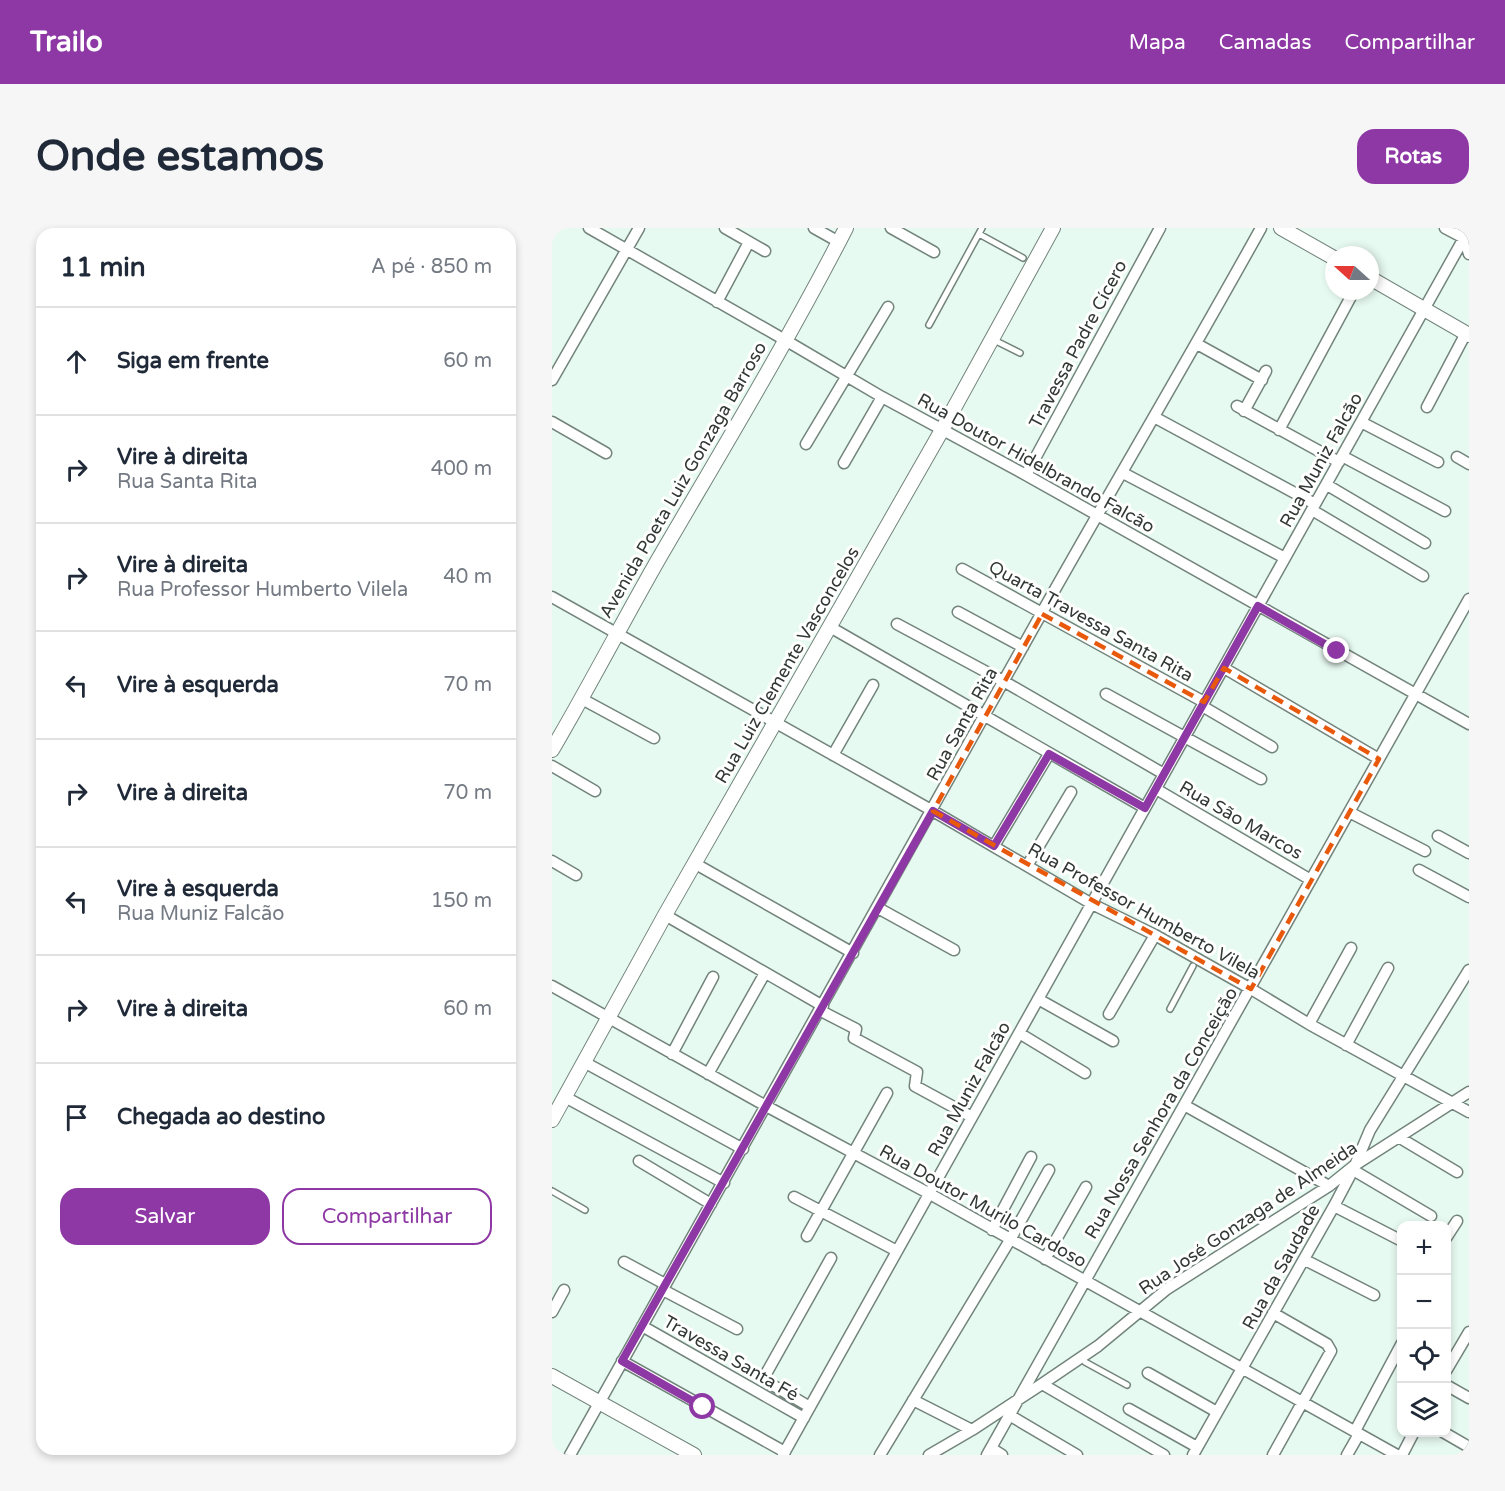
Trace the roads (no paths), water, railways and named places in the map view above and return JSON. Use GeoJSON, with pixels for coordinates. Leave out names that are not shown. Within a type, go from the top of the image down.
{"type":"FeatureCollection","features":[{"type":"Feature","properties":{"kind":"street","name":"Rua Doutor Hidelbrando Falcão"},"geometry":{"type":"LineString","coordinates":[[589,228],[785,339],[882,398],[1026,475],[1469,724]]}},
{"type":"Feature","properties":{"kind":"street"},"geometry":{"type":"LineString","coordinates":[[552,380],[639,228]]}},
{"type":"Feature","properties":{"kind":"street"},"geometry":{"type":"LineString","coordinates":[[725,228],[765,251]]}},
{"type":"Feature","properties":{"kind":"street"},"geometry":{"type":"LineString","coordinates":[[814,228],[839,242]]}},
{"type":"Feature","properties":{"kind":"street","name":"Avenida Poeta Luiz Gonzaga Barroso"},"geometry":{"type":"LineString","coordinates":[[552,750],[846,228]]}},
{"type":"Feature","properties":{"kind":"street"},"geometry":{"type":"LineString","coordinates":[[891,228],[934,252]]}},
{"type":"Feature","properties":{"kind":"street","name":"Rua Luiz Clemente Vasconcelos"},"geometry":{"type":"LineString","coordinates":[[552,1120],[664,915],[942,430],[992,339],[1028,261],[1053,228]]}},
{"type":"Feature","properties":{"kind":"street","name":"Travessa Padre Cícero"},"geometry":{"type":"LineString","coordinates":[[1026,475],[1160,228]]}},
{"type":"Feature","properties":{"kind":"street","name":"Rua Santa Rita"},"geometry":{"type":"LineString","coordinates":[[570,1455],[744,1149],[1041,614],[1197,344],[1261,228]]}},
{"type":"Feature","properties":{"kind":"street"},"geometry":{"type":"LineString","coordinates":[[1281,228],[1325,253]]}},
{"type":"Feature","properties":{"kind":"street"},"geometry":{"type":"LineString","coordinates":[[1445,228],[1466,234],[1469,254]]}},
{"type":"Feature","properties":{"kind":"street","name":"Rua Muniz Falcão"},"geometry":{"type":"LineString","coordinates":[[784,1454],[1466,234]]}},
{"type":"Feature","properties":{"kind":"street"},"geometry":{"type":"LineString","coordinates":[[717,302],[748,242]]}},
{"type":"Feature","properties":{"kind":"street"},"geometry":{"type":"LineString","coordinates":[[1379,283],[1468,334],[1427,406]]}},
{"type":"Feature","properties":{"kind":"street"},"geometry":{"type":"LineString","coordinates":[[1279,430],[1349,300]]}},
{"type":"Feature","properties":{"kind":"street"},"geometry":{"type":"LineString","coordinates":[[806,444],[888,307]]}},
{"type":"Feature","properties":{"kind":"street"},"geometry":{"type":"LineString","coordinates":[[1197,344],[1264,375],[1240,408],[1279,430],[1445,511]]}},
{"type":"Feature","properties":{"kind":"street"},"geometry":{"type":"LineString","coordinates":[[844,463],[882,398]]}},
{"type":"Feature","properties":{"kind":"street"},"geometry":{"type":"LineString","coordinates":[[1154,417],[1314,507],[1423,576]]}},
{"type":"Feature","properties":{"kind":"street"},"geometry":{"type":"LineString","coordinates":[[552,422],[606,453]]}},
{"type":"Feature","properties":{"kind":"street"},"geometry":{"type":"LineString","coordinates":[[1361,422],[1438,462]]}},
{"type":"Feature","properties":{"kind":"street"},"geometry":{"type":"LineString","coordinates":[[1457,457],[1469,464]]}},
{"type":"Feature","properties":{"kind":"street"},"geometry":{"type":"LineString","coordinates":[[1123,473],[1285,558]]}},
{"type":"Feature","properties":{"kind":"street"},"geometry":{"type":"LineString","coordinates":[[1327,485],[1425,543]]}},
{"type":"Feature","properties":{"kind":"street","name":"Quarta Travessa Santa Rita"},"geometry":{"type":"LineString","coordinates":[[962,569],[1203,704]]}},
{"type":"Feature","properties":{"kind":"street","name":"Rua Professor Humberto Vilela"},"geometry":{"type":"LineString","coordinates":[[552,597],[1092,903],[1155,935],[1195,962],[1251,988],[1309,1024],[1469,1112]]}},
{"type":"Feature","properties":{"kind":"street","name":"Rua Nossa Senhora da Conceição"},"geometry":{"type":"LineString","coordinates":[[989,1452],[1469,599]]}},
{"type":"Feature","properties":{"kind":"street"},"geometry":{"type":"LineString","coordinates":[[958,612],[1023,647]]}},
{"type":"Feature","properties":{"kind":"street"},"geometry":{"type":"LineString","coordinates":[[897,624],[1005,682],[1164,774]]}},
{"type":"Feature","properties":{"kind":"street"},"geometry":{"type":"LineString","coordinates":[[830,627],[1145,808]]}},
{"type":"Feature","properties":{"kind":"street"},"geometry":{"type":"LineString","coordinates":[[1224,668],[1379,759]]}},
{"type":"Feature","properties":{"kind":"street"},"geometry":{"type":"LineString","coordinates":[[833,756],[873,685]]}},
{"type":"Feature","properties":{"kind":"street"},"geometry":{"type":"LineString","coordinates":[[1106,694],[1261,779]]}},
{"type":"Feature","properties":{"kind":"street"},"geometry":{"type":"LineString","coordinates":[[582,699],[654,738]]}},
{"type":"Feature","properties":{"kind":"street"},"geometry":{"type":"LineString","coordinates":[[1203,704],[1272,747]]}},
{"type":"Feature","properties":{"kind":"street"},"geometry":{"type":"LineString","coordinates":[[994,846],[1049,754]]}},
{"type":"Feature","properties":{"kind":"street"},"geometry":{"type":"LineString","coordinates":[[552,766],[595,791]]}},
{"type":"Feature","properties":{"kind":"street","name":"Rua São Marcos"},"geometry":{"type":"LineString","coordinates":[[1156,789],[1311,880]]}},
{"type":"Feature","properties":{"kind":"street"},"geometry":{"type":"LineString","coordinates":[[1027,866],[1071,792]]}},
{"type":"Feature","properties":{"kind":"street"},"geometry":{"type":"LineString","coordinates":[[1349,812],[1425,851]]}},
{"type":"Feature","properties":{"kind":"street"},"geometry":{"type":"LineString","coordinates":[[1438,836],[1469,853]]}},
{"type":"Feature","properties":{"kind":"street"},"geometry":{"type":"LineString","coordinates":[[552,861],[576,875]]}},
{"type":"Feature","properties":{"kind":"street"},"geometry":{"type":"LineString","coordinates":[[694,863],[853,953]]}},
{"type":"Feature","properties":{"kind":"street"},"geometry":{"type":"LineString","coordinates":[[1419,870],[1469,897]]}},
{"type":"Feature","properties":{"kind":"street"},"geometry":{"type":"LineString","coordinates":[[878,908],[954,950]]}},
{"type":"Feature","properties":{"kind":"street"},"geometry":{"type":"LineString","coordinates":[[664,915],[856,1029],[854,1038],[917,1072],[915,1086],[972,1117]]}},
{"type":"Feature","properties":{"kind":"street"},"geometry":{"type":"LineString","coordinates":[[1109,1014],[1155,935]]}},
{"type":"Feature","properties":{"kind":"street"},"geometry":{"type":"LineString","coordinates":[[1309,1024],[1351,948]]}},
{"type":"Feature","properties":{"kind":"street"},"geometry":{"type":"LineString","coordinates":[[1346,1045],[1388,968]]}},
{"type":"Feature","properties":{"kind":"street","name":"Rua da Saudade"},"geometry":{"type":"LineString","coordinates":[[1195,1451],[1305,1260],[1354,1168],[1370,1130],[1404,1075],[1465,987],[1469,970]]}},
{"type":"Feature","properties":{"kind":"street"},"geometry":{"type":"LineString","coordinates":[[708,1074],[765,973]]}},
{"type":"Feature","properties":{"kind":"street"},"geometry":{"type":"LineString","coordinates":[[672,1053],[713,977]]}},
{"type":"Feature","properties":{"kind":"street","name":"Rua Doutor Murilo Cardoso"},"geometry":{"type":"LineString","coordinates":[[552,986],[1397,1455]]}},
{"type":"Feature","properties":{"kind":"street"},"geometry":{"type":"LineString","coordinates":[[1038,999],[1113,1041]]}},
{"type":"Feature","properties":{"kind":"street"},"geometry":{"type":"LineString","coordinates":[[1019,1033],[1085,1073]]}},
{"type":"Feature","properties":{"kind":"street"},"geometry":{"type":"LineString","coordinates":[[584,1062],[744,1149]]}},
{"type":"Feature","properties":{"kind":"street","name":"Rua José Gonzaga de Almeida"},"geometry":{"type":"LineString","coordinates":[[929,1455],[1082,1361],[1167,1289],[1469,1092]]}},
{"type":"Feature","properties":{"kind":"street"},"geometry":{"type":"LineString","coordinates":[[807,1236],[887,1093]]}},
{"type":"Feature","properties":{"kind":"street"},"geometry":{"type":"LineString","coordinates":[[565,1097],[724,1183]]}},
{"type":"Feature","properties":{"kind":"street"},"geometry":{"type":"LineString","coordinates":[[1184,1105],[1329,1185]]}},
{"type":"Feature","properties":{"kind":"street"},"geometry":{"type":"LineString","coordinates":[[1400,1138],[1457,1172]]}},
{"type":"Feature","properties":{"kind":"street"},"geometry":{"type":"LineString","coordinates":[[992,1230],[1031,1156]]}},
{"type":"Feature","properties":{"kind":"street"},"geometry":{"type":"LineString","coordinates":[[639,1161],[711,1204]]}},
{"type":"Feature","properties":{"kind":"street"},"geometry":{"type":"LineString","coordinates":[[1354,1168],[1431,1216]]}},
{"type":"Feature","properties":{"kind":"street"},"geometry":{"type":"LineString","coordinates":[[880,1455],[1010,1240],[1049,1170]]}},
{"type":"Feature","properties":{"kind":"street"},"geometry":{"type":"LineString","coordinates":[[1045,1259],[1086,1187]]}},
{"type":"Feature","properties":{"kind":"street"},"geometry":{"type":"LineString","coordinates":[[794,1197],[897,1251]]}},
{"type":"Feature","properties":{"kind":"street"},"geometry":{"type":"LineString","coordinates":[[1334,1206],[1397,1239]]}},
{"type":"Feature","properties":{"kind":"street"},"geometry":{"type":"LineString","coordinates":[[1451,1230],[1457,1221]]}},
{"type":"Feature","properties":{"kind":"street"},"geometry":{"type":"LineString","coordinates":[[810,1407],[769,1383],[766,1380],[767,1372],[831,1258]]}},
{"type":"Feature","properties":{"kind":"street"},"geometry":{"type":"LineString","coordinates":[[1305,1260],[1374,1296]]}},
{"type":"Feature","properties":{"kind":"street"},"geometry":{"type":"LineString","coordinates":[[624,1262],[737,1329]]}},
{"type":"Feature","properties":{"kind":"street"},"geometry":{"type":"LineString","coordinates":[[552,1312],[564,1290]]}},
{"type":"Feature","properties":{"kind":"street"},"geometry":{"type":"LineString","coordinates":[[1273,1313],[1328,1344],[1331,1351],[1273,1455]]}},
{"type":"Feature","properties":{"kind":"street","name":"Travessa Santa Fé"},"geometry":{"type":"LineString","coordinates":[[642,1326],[804,1418]]}},
{"type":"Feature","properties":{"kind":"street"},"geometry":{"type":"LineString","coordinates":[[1451,1365],[1465,1350],[1469,1332]]}},
{"type":"Feature","properties":{"kind":"street"},"geometry":{"type":"LineString","coordinates":[[1347,1455],[1397,1351]]}},
{"type":"Feature","properties":{"kind":"street"},"geometry":{"type":"LineString","coordinates":[[622,1361],[784,1454]]}},
{"type":"Feature","properties":{"kind":"street"},"geometry":{"type":"LineString","coordinates":[[1148,1373],[1217,1412]]}},
{"type":"Feature","properties":{"kind":"street"},"geometry":{"type":"LineString","coordinates":[[552,1376],[694,1455]]}},
{"type":"Feature","properties":{"kind":"street"},"geometry":{"type":"LineString","coordinates":[[1042,1384],[1164,1455]]}},
{"type":"Feature","properties":{"kind":"street"},"geometry":{"type":"LineString","coordinates":[[1451,1388],[1469,1398]]}},
{"type":"Feature","properties":{"kind":"street"},"geometry":{"type":"LineString","coordinates":[[913,1400],[972,1430]]}},
{"type":"Feature","properties":{"kind":"street"},"geometry":{"type":"LineString","coordinates":[[1129,1409],[1195,1451]]}},
{"type":"Feature","properties":{"kind":"street"},"geometry":{"type":"LineString","coordinates":[[1009,1415],[1077,1455]]}},
{"type":"Feature","properties":{"kind":"street"},"geometry":{"type":"LineString","coordinates":[[1402,1455],[1411,1437]]}},
{"type":"Feature","properties":{"kind":"street"},"geometry":{"type":"LineString","coordinates":[[1451,1437],[1469,1447]]}},
{"type":"Feature","properties":{"kind":"street"},"geometry":{"type":"LineString","coordinates":[[989,1452],[1002,1455]]}},
{"type":"Feature","properties":{"kind":"lane"},"geometry":{"type":"LineString","coordinates":[[929,325],[982,228]]}},
{"type":"Feature","properties":{"kind":"lane"},"geometry":{"type":"LineString","coordinates":[[979,234],[1028,261]]}},
{"type":"Feature","properties":{"kind":"lane"},"geometry":{"type":"LineString","coordinates":[[992,339],[1020,353]]}},
{"type":"Feature","properties":{"kind":"lane"},"geometry":{"type":"LineString","coordinates":[[1170,1009],[1195,962]]}},
{"type":"Feature","properties":{"kind":"lane"},"geometry":{"type":"LineString","coordinates":[[552,1191],[585,1209]]}},
{"type":"Feature","properties":{"kind":"lane"},"geometry":{"type":"LineString","coordinates":[[1082,1361],[1127,1385]]}}]}
